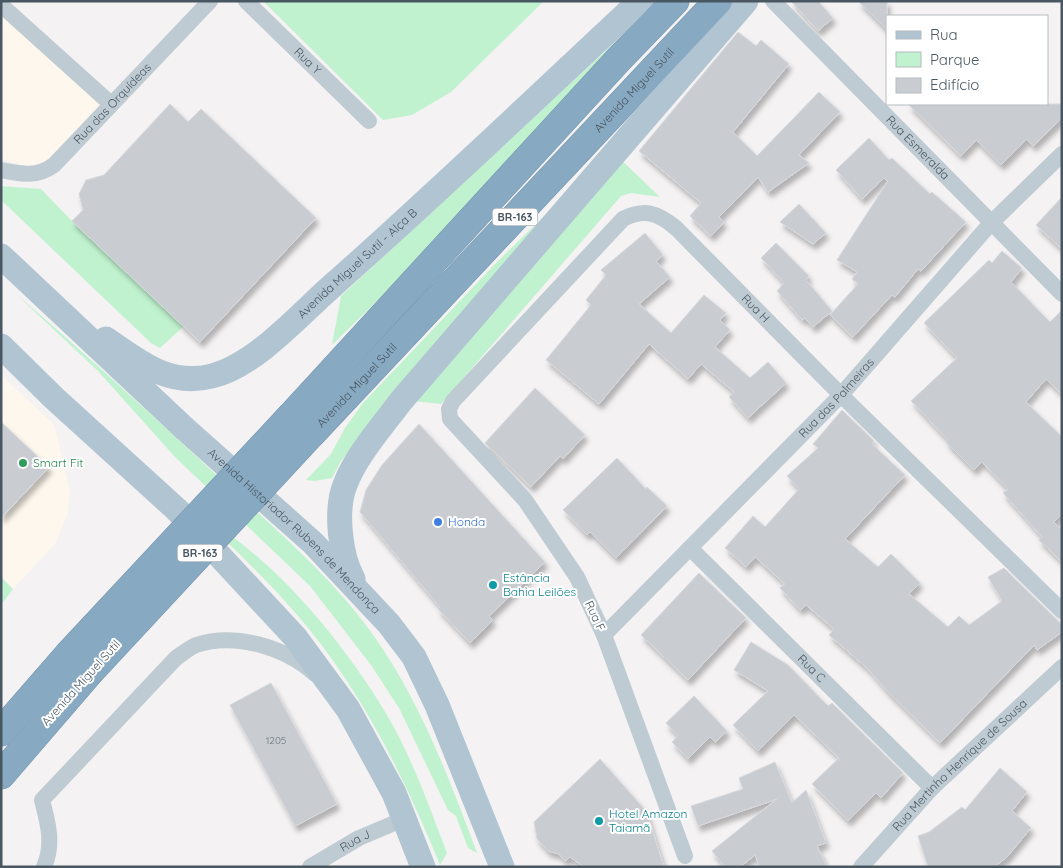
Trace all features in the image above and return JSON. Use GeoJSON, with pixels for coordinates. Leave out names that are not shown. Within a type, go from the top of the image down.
{"type":"FeatureCollection","features":[{"type":"Feature","properties":{"kind":"highway"},"geometry":{"type":"LineString","coordinates":[[619,59],[640,21],[656,1]]}},
{"type":"Feature","properties":{"kind":"highway","name":"BR-163"},"geometry":{"type":"LineString","coordinates":[[1,732],[68,655],[292,415],[619,59],[675,1]]}},
{"type":"Feature","properties":{"kind":"highway","name":"Avenida Miguel Sutil"},"geometry":{"type":"LineString","coordinates":[[1,775],[88,674],[718,1]]}},
{"type":"Feature","properties":{"kind":"main road","name":"Avenida Miguel Sutil - Alça B"},"geometry":{"type":"LineString","coordinates":[[40,291],[141,363],[171,378],[211,377],[230,370],[258,352],[380,244],[640,1]]}},
{"type":"Feature","properties":{"kind":"main road","name":"Avenida Miguel Sutil"},"geometry":{"type":"LineString","coordinates":[[361,594],[347,568],[340,544],[342,499],[345,484],[368,445],[407,394],[746,1]]}},
{"type":"Feature","properties":{"kind":"main road","name":"Avenida Historiador Rubens de Mendonça"},"geometry":{"type":"LineString","coordinates":[[1,256],[184,428],[313,544],[389,624],[414,657],[437,705],[502,867]]}},
{"type":"Feature","properties":{"kind":"main road"},"geometry":{"type":"LineString","coordinates":[[1,346],[54,398],[176,510],[295,637],[348,709],[394,793],[423,867]]}},
{"type":"Feature","properties":{"kind":"street","name":"Rua das Orquídeas"},"geometry":{"type":"LineString","coordinates":[[1,170],[31,175],[46,171],[210,1]]}},
{"type":"Feature","properties":{"kind":"street","name":"Rua Y"},"geometry":{"type":"LineString","coordinates":[[246,1],[369,121]]}},
{"type":"Feature","properties":{"kind":"street","name":"Rua Esmeralda"},"geometry":{"type":"LineString","coordinates":[[773,1],[1062,294]]}},
{"type":"Feature","properties":{"kind":"street"},"geometry":{"type":"LineString","coordinates":[[1,5],[111,104]]}},
{"type":"Feature","properties":{"kind":"street","name":"Rua das Palmeiras"},"geometry":{"type":"LineString","coordinates":[[604,635],[841,395],[991,223],[1062,154]]}},
{"type":"Feature","properties":{"kind":"street","name":"Rua H"},"geometry":{"type":"LineString","coordinates":[[449,409],[460,394],[614,226],[633,214],[650,212],[663,217],[676,228],[841,395],[1062,611]]}},
{"type":"Feature","properties":{"kind":"street","name":"Rua F"},"geometry":{"type":"LineString","coordinates":[[449,409],[450,419],[456,428],[525,500],[577,578],[604,635],[685,856]]}},
{"type":"Feature","properties":{"kind":"street","name":"Rua C"},"geometry":{"type":"LineString","coordinates":[[690,548],[932,788]]}},
{"type":"Feature","properties":{"kind":"street"},"geometry":{"type":"LineString","coordinates":[[44,867],[50,846],[50,835],[42,800],[166,668],[194,646],[219,641],[260,645],[275,649],[310,670],[348,709]]}},
{"type":"Feature","properties":{"kind":"street","name":"Rua Mertinho Henrique de Sousa"},"geometry":{"type":"LineString","coordinates":[[861,867],[932,788],[1062,666]]}},
{"type":"Feature","properties":{"kind":"street","name":"Rua J"},"geometry":{"type":"LineString","coordinates":[[310,867],[359,838],[404,819]]}},
{"type":"Feature","properties":{"kind":"shaded area"},"geometry":{"type":"Polygon","coordinates":[[[1,15],[102,105],[41,166],[29,167],[1,159],[1,15]]]}},
{"type":"Feature","properties":{"kind":"shaded area"},"geometry":{"type":"Polygon","coordinates":[[[1,375],[54,424],[70,491],[67,516],[55,544],[13,589],[1,577],[1,375]]]}},
{"type":"Feature","properties":{"kind":"green space"},"geometry":{"type":"Polygon","coordinates":[[[263,1],[544,1],[451,92],[412,115],[383,120],[263,1]]]}},
{"type":"Feature","properties":{"kind":"green space"},"geometry":{"type":"Polygon","coordinates":[[[627,31],[630,33],[375,303],[332,345],[341,296],[627,31]]]}},
{"type":"Feature","properties":{"kind":"green space"},"geometry":{"type":"Polygon","coordinates":[[[617,156],[660,197],[631,193],[621,196],[441,404],[414,401],[617,156]]]}},
{"type":"Feature","properties":{"kind":"green space"},"geometry":{"type":"Polygon","coordinates":[[[1,186],[41,189],[72,221],[184,326],[160,348],[151,343],[1,200],[1,186]]]}},
{"type":"Feature","properties":{"kind":"green space"},"geometry":{"type":"Polygon","coordinates":[[[574,187],[375,419],[341,461],[332,478],[315,481],[306,480],[331,454],[345,428],[363,403],[497,262],[574,187]]]}},
{"type":"Feature","properties":{"kind":"green space"},"geometry":{"type":"Polygon","coordinates":[[[16,294],[290,542],[350,605],[384,651],[425,724],[477,853],[468,848],[456,816],[448,810],[399,708],[371,665],[310,586],[175,457],[98,371],[16,294]]]}},
{"type":"Feature","properties":{"kind":"green space"},"geometry":{"type":"Polygon","coordinates":[[[182,498],[241,543],[279,577],[318,619],[355,666],[399,737],[419,780],[447,853],[440,865],[411,797],[377,731],[338,667],[292,609],[252,566],[182,498]]]}},
{"type":"Feature","properties":{"kind":"green space"},"geometry":{"type":"Polygon","coordinates":[[[1,577],[13,589],[1,605],[1,577]]]}},
{"type":"Feature","properties":{"kind":"building"},"geometry":{"type":"Polygon","coordinates":[[[791,1],[818,1],[833,18],[818,31],[791,1]]]}},
{"type":"Feature","properties":{"kind":"building"},"geometry":{"type":"Polygon","coordinates":[[[858,1],[887,1],[886,29],[858,1]]]}},
{"type":"Feature","properties":{"kind":"building"},"geometry":{"type":"Polygon","coordinates":[[[738,32],[756,46],[761,40],[789,64],[733,132],[757,156],[819,92],[840,112],[799,155],[809,163],[768,192],[758,177],[719,217],[724,222],[711,236],[690,216],[701,203],[639,151],[738,32]]]}},
{"type":"Feature","properties":{"kind":"building"},"geometry":{"type":"Polygon","coordinates":[[[170,104],[188,122],[201,109],[316,218],[200,342],[72,221],[83,210],[79,194],[86,180],[104,175],[170,104]]]}},
{"type":"Feature","properties":{"kind":"building"},"geometry":{"type":"Polygon","coordinates":[[[1062,104],[1062,118],[1033,146],[1027,139],[1001,165],[976,140],[961,156],[909,105],[1062,104]]]}},
{"type":"Feature","properties":{"kind":"building"},"geometry":{"type":"Polygon","coordinates":[[[869,138],[889,160],[892,158],[930,194],[932,192],[966,222],[921,271],[918,269],[895,297],[892,295],[853,337],[830,315],[858,284],[852,279],[857,272],[837,260],[888,181],[884,178],[862,199],[836,170],[869,138]]]}},
{"type":"Feature","properties":{"kind":"building"},"geometry":{"type":"Polygon","coordinates":[[[1062,197],[1062,249],[1036,225],[1062,197]]]}},
{"type":"Feature","properties":{"kind":"building"},"geometry":{"type":"Polygon","coordinates":[[[799,204],[826,233],[813,244],[780,222],[799,204]]]}},
{"type":"Feature","properties":{"kind":"building"},"geometry":{"type":"Polygon","coordinates":[[[645,233],[663,255],[656,261],[670,277],[639,304],[671,333],[704,295],[726,313],[720,320],[730,330],[715,347],[750,378],[768,362],[786,383],[748,418],[729,397],[734,392],[701,364],[688,379],[649,344],[599,404],[546,360],[591,305],[586,300],[606,275],[601,270],[645,233]]]}},
{"type":"Feature","properties":{"kind":"building"},"geometry":{"type":"Polygon","coordinates":[[[776,243],[809,276],[806,280],[832,311],[813,327],[805,318],[802,320],[777,291],[784,283],[761,258],[776,243]]]}},
{"type":"Feature","properties":{"kind":"building"},"geometry":{"type":"Polygon","coordinates":[[[1002,251],[1022,268],[1011,282],[1050,322],[1062,310],[1062,394],[1046,379],[1026,402],[1062,437],[1062,514],[1054,522],[1062,530],[1062,562],[1039,540],[1042,537],[1003,493],[1008,489],[982,462],[974,470],[946,442],[948,440],[911,401],[957,358],[924,323],[989,260],[992,263],[1002,251]]]}},
{"type":"Feature","properties":{"kind":"building"},"geometry":{"type":"Polygon","coordinates":[[[535,388],[585,435],[563,459],[560,456],[531,487],[485,443],[535,388]]]}},
{"type":"Feature","properties":{"kind":"building"},"geometry":{"type":"Polygon","coordinates":[[[842,410],[874,441],[872,444],[905,475],[845,539],[878,567],[891,554],[920,583],[909,594],[948,627],[959,616],[969,625],[1002,601],[988,577],[1004,568],[1062,625],[1062,632],[1037,650],[1034,645],[940,743],[887,691],[868,669],[829,635],[834,629],[806,605],[800,610],[780,588],[785,584],[755,557],[746,567],[725,548],[753,516],[765,527],[799,489],[787,476],[818,448],[813,444],[842,410]]]}},
{"type":"Feature","properties":{"kind":"building"},"geometry":{"type":"Polygon","coordinates":[[[1,422],[49,467],[1,518],[1,422]]]}},
{"type":"Feature","properties":{"kind":"building","name":"Honda"},"geometry":{"type":"Polygon","coordinates":[[[419,424],[545,562],[489,616],[493,620],[470,643],[438,609],[440,607],[360,512],[366,490],[382,465],[419,424]]]}},
{"type":"Feature","properties":{"kind":"building"},"geometry":{"type":"Polygon","coordinates":[[[617,458],[646,489],[647,487],[667,506],[616,558],[590,532],[587,535],[563,510],[617,458]]]}},
{"type":"Feature","properties":{"kind":"building"},"geometry":{"type":"Polygon","coordinates":[[[699,573],[746,618],[688,680],[641,635],[699,573]]]}},
{"type":"Feature","properties":{"kind":"building"},"geometry":{"type":"Polygon","coordinates":[[[751,642],[788,665],[828,706],[832,703],[903,773],[881,798],[876,793],[848,821],[812,784],[839,758],[794,715],[758,751],[733,725],[768,691],[734,670],[751,642]]]}},
{"type":"Feature","properties":{"kind":"building"},"geometry":{"type":"Polygon","coordinates":[[[271,683],[337,804],[295,826],[230,705],[271,683]]]}},
{"type":"Feature","properties":{"kind":"building"},"geometry":{"type":"Polygon","coordinates":[[[694,696],[727,731],[715,742],[710,737],[688,759],[672,742],[678,736],[666,723],[694,696]]]}},
{"type":"Feature","properties":{"kind":"building","name":"Hotel Amazon Taiamã"},"geometry":{"type":"Polygon","coordinates":[[[600,759],[646,811],[664,867],[584,867],[570,857],[565,861],[559,854],[548,851],[537,839],[534,822],[600,759]]]}},
{"type":"Feature","properties":{"kind":"building"},"geometry":{"type":"Polygon","coordinates":[[[775,762],[792,803],[806,790],[826,843],[817,846],[827,867],[760,867],[755,855],[740,867],[725,867],[712,851],[777,799],[698,826],[691,806],[743,789],[739,778],[775,762]]]}},
{"type":"Feature","properties":{"kind":"building"},"geometry":{"type":"Polygon","coordinates":[[[1000,768],[1027,792],[1012,811],[1031,828],[1007,857],[994,867],[928,867],[918,836],[929,832],[962,807],[965,810],[1000,768]]]}},
{"type":"Feature","properties":{"kind":"place","name":"Smart Fit"},"geometry":{"type":"Point","coordinates":[23,463]}},
{"type":"Feature","properties":{"kind":"place","name":"Honda"},"geometry":{"type":"Point","coordinates":[438,522]}},
{"type":"Feature","properties":{"kind":"place","name":"Estância Bahia Leilões"},"geometry":{"type":"Point","coordinates":[493,585]}},
{"type":"Feature","properties":{"kind":"place","name":"Hotel Amazon Taiamã"},"geometry":{"type":"Point","coordinates":[599,821]}}]}
